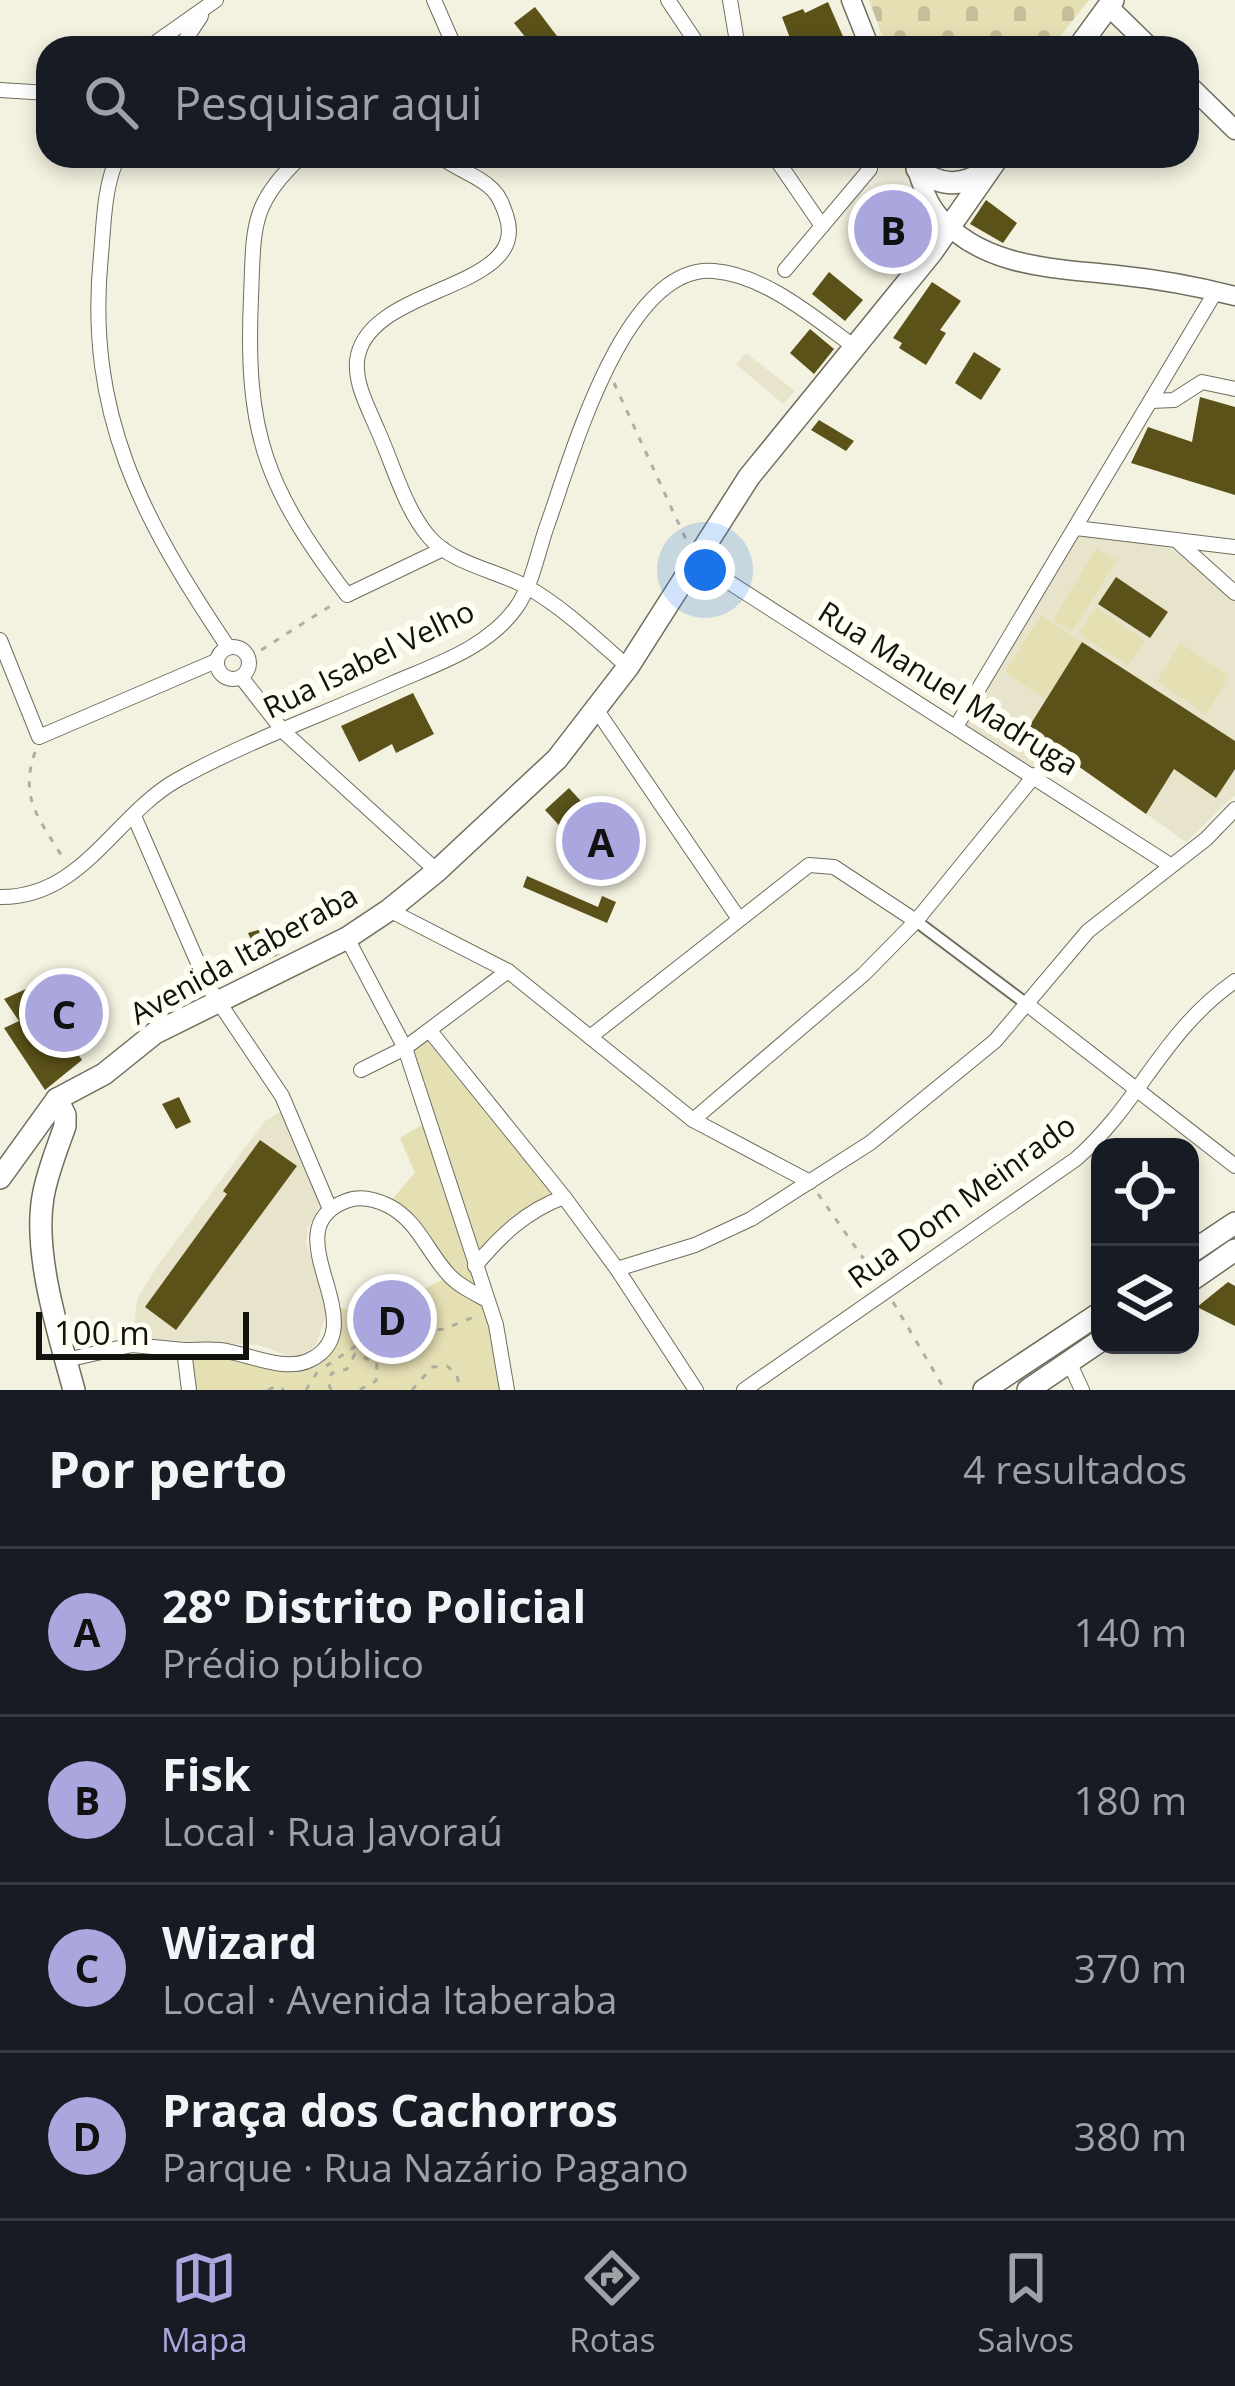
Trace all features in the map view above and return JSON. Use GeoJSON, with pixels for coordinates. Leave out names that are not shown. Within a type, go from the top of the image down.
{"type":"FeatureCollection","features":[{"type":"Feature","properties":{"kind":"main road"},"geometry":{"type":"LineString","coordinates":[[1087,36],[1111,3]]}},
{"type":"Feature","properties":{"kind":"main road"},"geometry":{"type":"LineString","coordinates":[[923,168],[944,184],[959,184],[986,168]]}},
{"type":"Feature","properties":{"kind":"main road","name":"Avenida Itaberaba"},"geometry":{"type":"LineString","coordinates":[[2,1167],[57,1099],[104,1074],[155,1033],[347,938],[389,910],[437,872],[557,759],[628,667],[749,477],[951,227],[991,168]]}},
{"type":"Feature","properties":{"kind":"main road"},"geometry":{"type":"LineString","coordinates":[[74,1390],[50,1296],[43,1195],[65,1126],[104,1074]]}},
{"type":"Feature","properties":{"kind":"main road"},"geometry":{"type":"LineString","coordinates":[[57,1099],[65,1126]]}},
{"type":"Feature","properties":{"kind":"main road"},"geometry":{"type":"LineString","coordinates":[[1199,1247],[1235,1223]]}},
{"type":"Feature","properties":{"kind":"main road"},"geometry":{"type":"LineString","coordinates":[[1199,1275],[1235,1250]]}},
{"type":"Feature","properties":{"kind":"main road"},"geometry":{"type":"LineString","coordinates":[[984,1390],[1091,1319]]}},
{"type":"Feature","properties":{"kind":"main road"},"geometry":{"type":"LineString","coordinates":[[1028,1390],[1091,1347]]}},
{"type":"Feature","properties":{"kind":"street"},"geometry":{"type":"LineString","coordinates":[[434,0],[450,36]]}},
{"type":"Feature","properties":{"kind":"street"},"geometry":{"type":"LineString","coordinates":[[668,0],[692,36]]}},
{"type":"Feature","properties":{"kind":"street"},"geometry":{"type":"LineString","coordinates":[[730,0],[736,36]]}},
{"type":"Feature","properties":{"kind":"street"},"geometry":{"type":"LineString","coordinates":[[851,0],[865,36]]}},
{"type":"Feature","properties":{"kind":"street"},"geometry":{"type":"LineString","coordinates":[[165,36],[212,3]]}},
{"type":"Feature","properties":{"kind":"street"},"geometry":{"type":"LineString","coordinates":[[189,36],[212,3]]}},
{"type":"Feature","properties":{"kind":"street"},"geometry":{"type":"LineString","coordinates":[[1111,3],[1140,36]]}},
{"type":"Feature","properties":{"kind":"street"},"geometry":{"type":"LineString","coordinates":[[0,90],[36,92]]}},
{"type":"Feature","properties":{"kind":"street"},"geometry":{"type":"LineString","coordinates":[[1199,95],[1235,130]]}},
{"type":"Feature","properties":{"kind":"street"},"geometry":{"type":"LineString","coordinates":[[112,168],[96,314],[99,362],[114,431],[160,541],[228,646]]}},
{"type":"Feature","properties":{"kind":"street"},"geometry":{"type":"LineString","coordinates":[[289,168],[257,211],[248,363],[252,406],[271,474],[295,526],[347,596],[443,549]]}},
{"type":"Feature","properties":{"kind":"street"},"geometry":{"type":"LineString","coordinates":[[459,168],[493,190],[510,226],[509,239],[501,255],[484,269],[418,299],[368,334],[357,360],[364,399],[430,538],[443,549],[527,587],[628,667]]}},
{"type":"Feature","properties":{"kind":"street"},"geometry":{"type":"LineString","coordinates":[[782,168],[822,226]]}},
{"type":"Feature","properties":{"kind":"street"},"geometry":{"type":"LineString","coordinates":[[917,168],[930,204],[951,227],[1010,261],[1225,293],[1150,401],[957,725]]}},
{"type":"Feature","properties":{"kind":"street"},"geometry":{"type":"LineString","coordinates":[[785,271],[870,170]]}},
{"type":"Feature","properties":{"kind":"street","name":"Rua Isabel Velho"},"geometry":{"type":"LineString","coordinates":[[0,897],[46,890],[71,876],[176,781],[479,643],[517,607],[527,587],[605,365],[644,310],[684,275],[719,271],[764,289],[856,348]]}},
{"type":"Feature","properties":{"kind":"street"},"geometry":{"type":"LineString","coordinates":[[1150,401],[1174,400],[1202,382],[1235,388]]}},
{"type":"Feature","properties":{"kind":"street"},"geometry":{"type":"LineString","coordinates":[[1076,528],[1235,547]]}},
{"type":"Feature","properties":{"kind":"street"},"geometry":{"type":"LineString","coordinates":[[1172,537],[1235,593]]}},
{"type":"Feature","properties":{"kind":"street","name":"Rua Manuel Madruga"},"geometry":{"type":"LineString","coordinates":[[696,561],[1170,865]]}},
{"type":"Feature","properties":{"kind":"street"},"geometry":{"type":"LineString","coordinates":[[0,640],[39,737],[217,661],[228,646]]}},
{"type":"Feature","properties":{"kind":"street"},"geometry":{"type":"LineString","coordinates":[[228,646],[247,654],[248,669],[241,677]]}},
{"type":"Feature","properties":{"kind":"street"},"geometry":{"type":"LineString","coordinates":[[217,661],[225,676],[241,677],[284,731],[437,872]]}},
{"type":"Feature","properties":{"kind":"street"},"geometry":{"type":"LineString","coordinates":[[596,710],[739,919]]}},
{"type":"Feature","properties":{"kind":"street"},"geometry":{"type":"LineString","coordinates":[[693,1120],[864,974],[916,921],[1034,775]]}},
{"type":"Feature","properties":{"kind":"street"},"geometry":{"type":"LineString","coordinates":[[617,1269],[695,1245],[751,1219],[931,1097],[995,1041],[1088,931],[1206,839],[1235,809]]}},
{"type":"Feature","properties":{"kind":"street"},"geometry":{"type":"LineString","coordinates":[[134,816],[208,986],[282,1096],[330,1209]]}},
{"type":"Feature","properties":{"kind":"street"},"geometry":{"type":"LineString","coordinates":[[590,1037],[817,863],[834,868],[916,921],[1235,1166]]}},
{"type":"Feature","properties":{"kind":"street"},"geometry":{"type":"LineString","coordinates":[[389,910],[508,971],[693,1120],[810,1182]]}},
{"type":"Feature","properties":{"kind":"street"},"geometry":{"type":"LineString","coordinates":[[347,938],[405,1048],[490,1307],[507,1390]]}},
{"type":"Feature","properties":{"kind":"street"},"geometry":{"type":"LineString","coordinates":[[361,1070],[405,1048],[508,971]]}},
{"type":"Feature","properties":{"kind":"street","name":"Rua Dom Meinrado"},"geometry":{"type":"LineString","coordinates":[[744,1390],[1076,1159],[1113,1122],[1178,1030],[1235,980]]}},
{"type":"Feature","properties":{"kind":"street"},"geometry":{"type":"LineString","coordinates":[[430,1031],[564,1197],[696,1390]]}},
{"type":"Feature","properties":{"kind":"street"},"geometry":{"type":"LineString","coordinates":[[475,1266],[504,1232],[542,1205],[564,1197]]}},
{"type":"Feature","properties":{"kind":"street"},"geometry":{"type":"LineString","coordinates":[[66,1360],[132,1345],[223,1351],[296,1363],[310,1360],[322,1350],[334,1321],[315,1244],[316,1230],[330,1209],[353,1198],[387,1204],[412,1224],[450,1276],[490,1307]]}},
{"type":"Feature","properties":{"kind":"street"},"geometry":{"type":"LineString","coordinates":[[184,1351],[189,1390]]}},
{"type":"Feature","properties":{"kind":"street"},"geometry":{"type":"LineString","coordinates":[[1069,1363],[1082,1390]]}},
{"type":"Feature","properties":{"kind":"path"},"geometry":{"type":"LineString","coordinates":[[605,365],[696,561]]}},
{"type":"Feature","properties":{"kind":"path"},"geometry":{"type":"LineString","coordinates":[[247,654],[258,652],[347,596]]}},
{"type":"Feature","properties":{"kind":"path"},"geometry":{"type":"LineString","coordinates":[[39,737],[26,787],[71,876]]}},
{"type":"Feature","properties":{"kind":"path"},"geometry":{"type":"LineString","coordinates":[[810,1182],[886,1290],[945,1390]]}},
{"type":"Feature","properties":{"kind":"path"},"geometry":{"type":"LineString","coordinates":[[306,1390],[319,1371],[362,1342],[444,1329],[490,1307]]}},
{"type":"Feature","properties":{"kind":"path"},"geometry":{"type":"LineString","coordinates":[[319,1371],[347,1369],[356,1354],[376,1363],[376,1381],[358,1390]]}},
{"type":"Feature","properties":{"kind":"path"},"geometry":{"type":"LineString","coordinates":[[412,1390],[432,1367],[446,1366],[457,1375],[460,1390]]}},
{"type":"Feature","properties":{"kind":"path"},"geometry":{"type":"LineString","coordinates":[[331,1390],[332,1372]]}},
{"type":"Feature","properties":{"kind":"path"},"geometry":{"type":"LineString","coordinates":[[420,1379],[422,1390]]}},
{"type":"Feature","properties":{"kind":"path"},"geometry":{"type":"LineString","coordinates":[[268,1390],[276,1386],[284,1390]]}},
{"type":"Feature","properties":{"kind":"shaded area"},"geometry":{"type":"Polygon","coordinates":[[[746,353],[795,391],[783,404],[736,364],[746,353]]]}},
{"type":"Feature","properties":{"kind":"shaded area"},"geometry":{"type":"Polygon","coordinates":[[[1071,534],[1159,539],[1235,598],[1235,795],[1186,842],[1055,749],[1035,775],[960,732],[1071,534]]]}},
{"type":"Feature","properties":{"kind":"shaded area"},"geometry":{"type":"Polygon","coordinates":[[[283,1110],[321,1203],[306,1242],[325,1302],[316,1344],[306,1354],[292,1357],[259,1345],[144,1339],[134,1332],[137,1299],[265,1121],[283,1110]]]}},
{"type":"Feature","properties":{"kind":"green space"},"geometry":{"type":"Polygon","coordinates":[[[869,0],[1089,0],[1060,36],[882,36],[869,0]]]}},
{"type":"Feature","properties":{"kind":"green space"},"geometry":{"type":"Polygon","coordinates":[[[1096,549],[1117,560],[1072,632],[1053,620],[1096,549]]]}},
{"type":"Feature","properties":{"kind":"green space"},"geometry":{"type":"Polygon","coordinates":[[[1097,607],[1145,641],[1128,666],[1078,633],[1097,607]]]}},
{"type":"Feature","properties":{"kind":"green space"},"geometry":{"type":"Polygon","coordinates":[[[1041,615],[1082,642],[1045,699],[1005,672],[1041,615]]]}},
{"type":"Feature","properties":{"kind":"green space"},"geometry":{"type":"Polygon","coordinates":[[[1180,643],[1229,676],[1206,715],[1157,681],[1180,643]]]}},
{"type":"Feature","properties":{"kind":"green space"},"geometry":{"type":"Polygon","coordinates":[[[430,1031],[564,1197],[541,1205],[476,1265],[507,1390],[189,1390],[184,1350],[295,1363],[323,1349],[333,1305],[347,1310],[378,1308],[450,1276],[387,1205],[415,1173],[400,1138],[428,1121],[405,1048],[430,1031]]]}},
{"type":"Feature","properties":{"kind":"building"},"geometry":{"type":"Polygon","coordinates":[[[828,2],[843,36],[789,36],[782,17],[803,9],[805,13],[828,2]]]}},
{"type":"Feature","properties":{"kind":"building"},"geometry":{"type":"Polygon","coordinates":[[[535,7],[557,36],[524,36],[514,23],[535,7]]]}},
{"type":"Feature","properties":{"kind":"building"},"geometry":{"type":"Polygon","coordinates":[[[895,195],[911,238],[901,250],[870,220],[882,201],[895,195]]]}},
{"type":"Feature","properties":{"kind":"building"},"geometry":{"type":"Polygon","coordinates":[[[986,200],[1017,223],[1003,243],[970,224],[986,200]]]}},
{"type":"Feature","properties":{"kind":"building"},"geometry":{"type":"Polygon","coordinates":[[[829,272],[863,300],[845,321],[812,294],[829,272]]]}},
{"type":"Feature","properties":{"kind":"building"},"geometry":{"type":"Polygon","coordinates":[[[932,282],[961,301],[940,330],[946,333],[926,365],[899,348],[902,343],[893,338],[932,282]]]}},
{"type":"Feature","properties":{"kind":"building"},"geometry":{"type":"Polygon","coordinates":[[[810,329],[834,349],[814,374],[790,353],[810,329]]]}},
{"type":"Feature","properties":{"kind":"building"},"geometry":{"type":"Polygon","coordinates":[[[974,352],[1001,369],[981,400],[955,383],[974,352]]]}},
{"type":"Feature","properties":{"kind":"building"},"geometry":{"type":"Polygon","coordinates":[[[1200,397],[1235,407],[1235,495],[1131,463],[1148,427],[1192,442],[1200,397]]]}},
{"type":"Feature","properties":{"kind":"building"},"geometry":{"type":"Polygon","coordinates":[[[819,420],[854,441],[846,451],[811,430],[819,420]]]}},
{"type":"Feature","properties":{"kind":"building"},"geometry":{"type":"Polygon","coordinates":[[[1116,577],[1168,612],[1150,638],[1098,604],[1116,577]]]}},
{"type":"Feature","properties":{"kind":"building"},"geometry":{"type":"Polygon","coordinates":[[[1082,642],[1235,741],[1235,769],[1216,798],[1174,769],[1146,814],[1027,730],[1082,642]]]}},
{"type":"Feature","properties":{"kind":"building"},"geometry":{"type":"Polygon","coordinates":[[[413,693],[434,734],[396,753],[392,744],[359,762],[341,726],[413,693]]]}},
{"type":"Feature","properties":{"kind":"building"},"geometry":{"type":"Polygon","coordinates":[[[569,788],[627,852],[603,873],[545,810],[569,788]]]}},
{"type":"Feature","properties":{"kind":"building"},"geometry":{"type":"Polygon","coordinates":[[[527,876],[598,907],[602,896],[616,902],[607,923],[523,887],[527,876]]]}},
{"type":"Feature","properties":{"kind":"building"},"geometry":{"type":"Polygon","coordinates":[[[268,927],[280,954],[261,963],[248,933],[268,927]]]}},
{"type":"Feature","properties":{"kind":"building"},"geometry":{"type":"Polygon","coordinates":[[[50,978],[78,1023],[92,1015],[103,1034],[76,1051],[82,1060],[45,1090],[4,1028],[19,1021],[4,999],[50,978]]]}},
{"type":"Feature","properties":{"kind":"building"},"geometry":{"type":"Polygon","coordinates":[[[179,1097],[191,1122],[176,1129],[162,1104],[179,1097]]]}},
{"type":"Feature","properties":{"kind":"building"},"geometry":{"type":"Polygon","coordinates":[[[260,1140],[297,1166],[176,1330],[145,1307],[260,1140]]]}},
{"type":"Feature","properties":{"kind":"building"},"geometry":{"type":"Polygon","coordinates":[[[1228,1282],[1235,1286],[1235,1326],[1199,1308],[1228,1282]]]}},
{"type":"Feature","properties":{"kind":"place","name":"Fisk"},"geometry":{"type":"Point","coordinates":[893,229]}},
{"type":"Feature","properties":{"kind":"place","name":"28º Distrito Policial"},"geometry":{"type":"Point","coordinates":[601,841]}},
{"type":"Feature","properties":{"kind":"place","name":"Wizard"},"geometry":{"type":"Point","coordinates":[64,1013]}},
{"type":"Feature","properties":{"kind":"place","name":"Praça dos Cachorros"},"geometry":{"type":"Point","coordinates":[392,1319]}}]}
